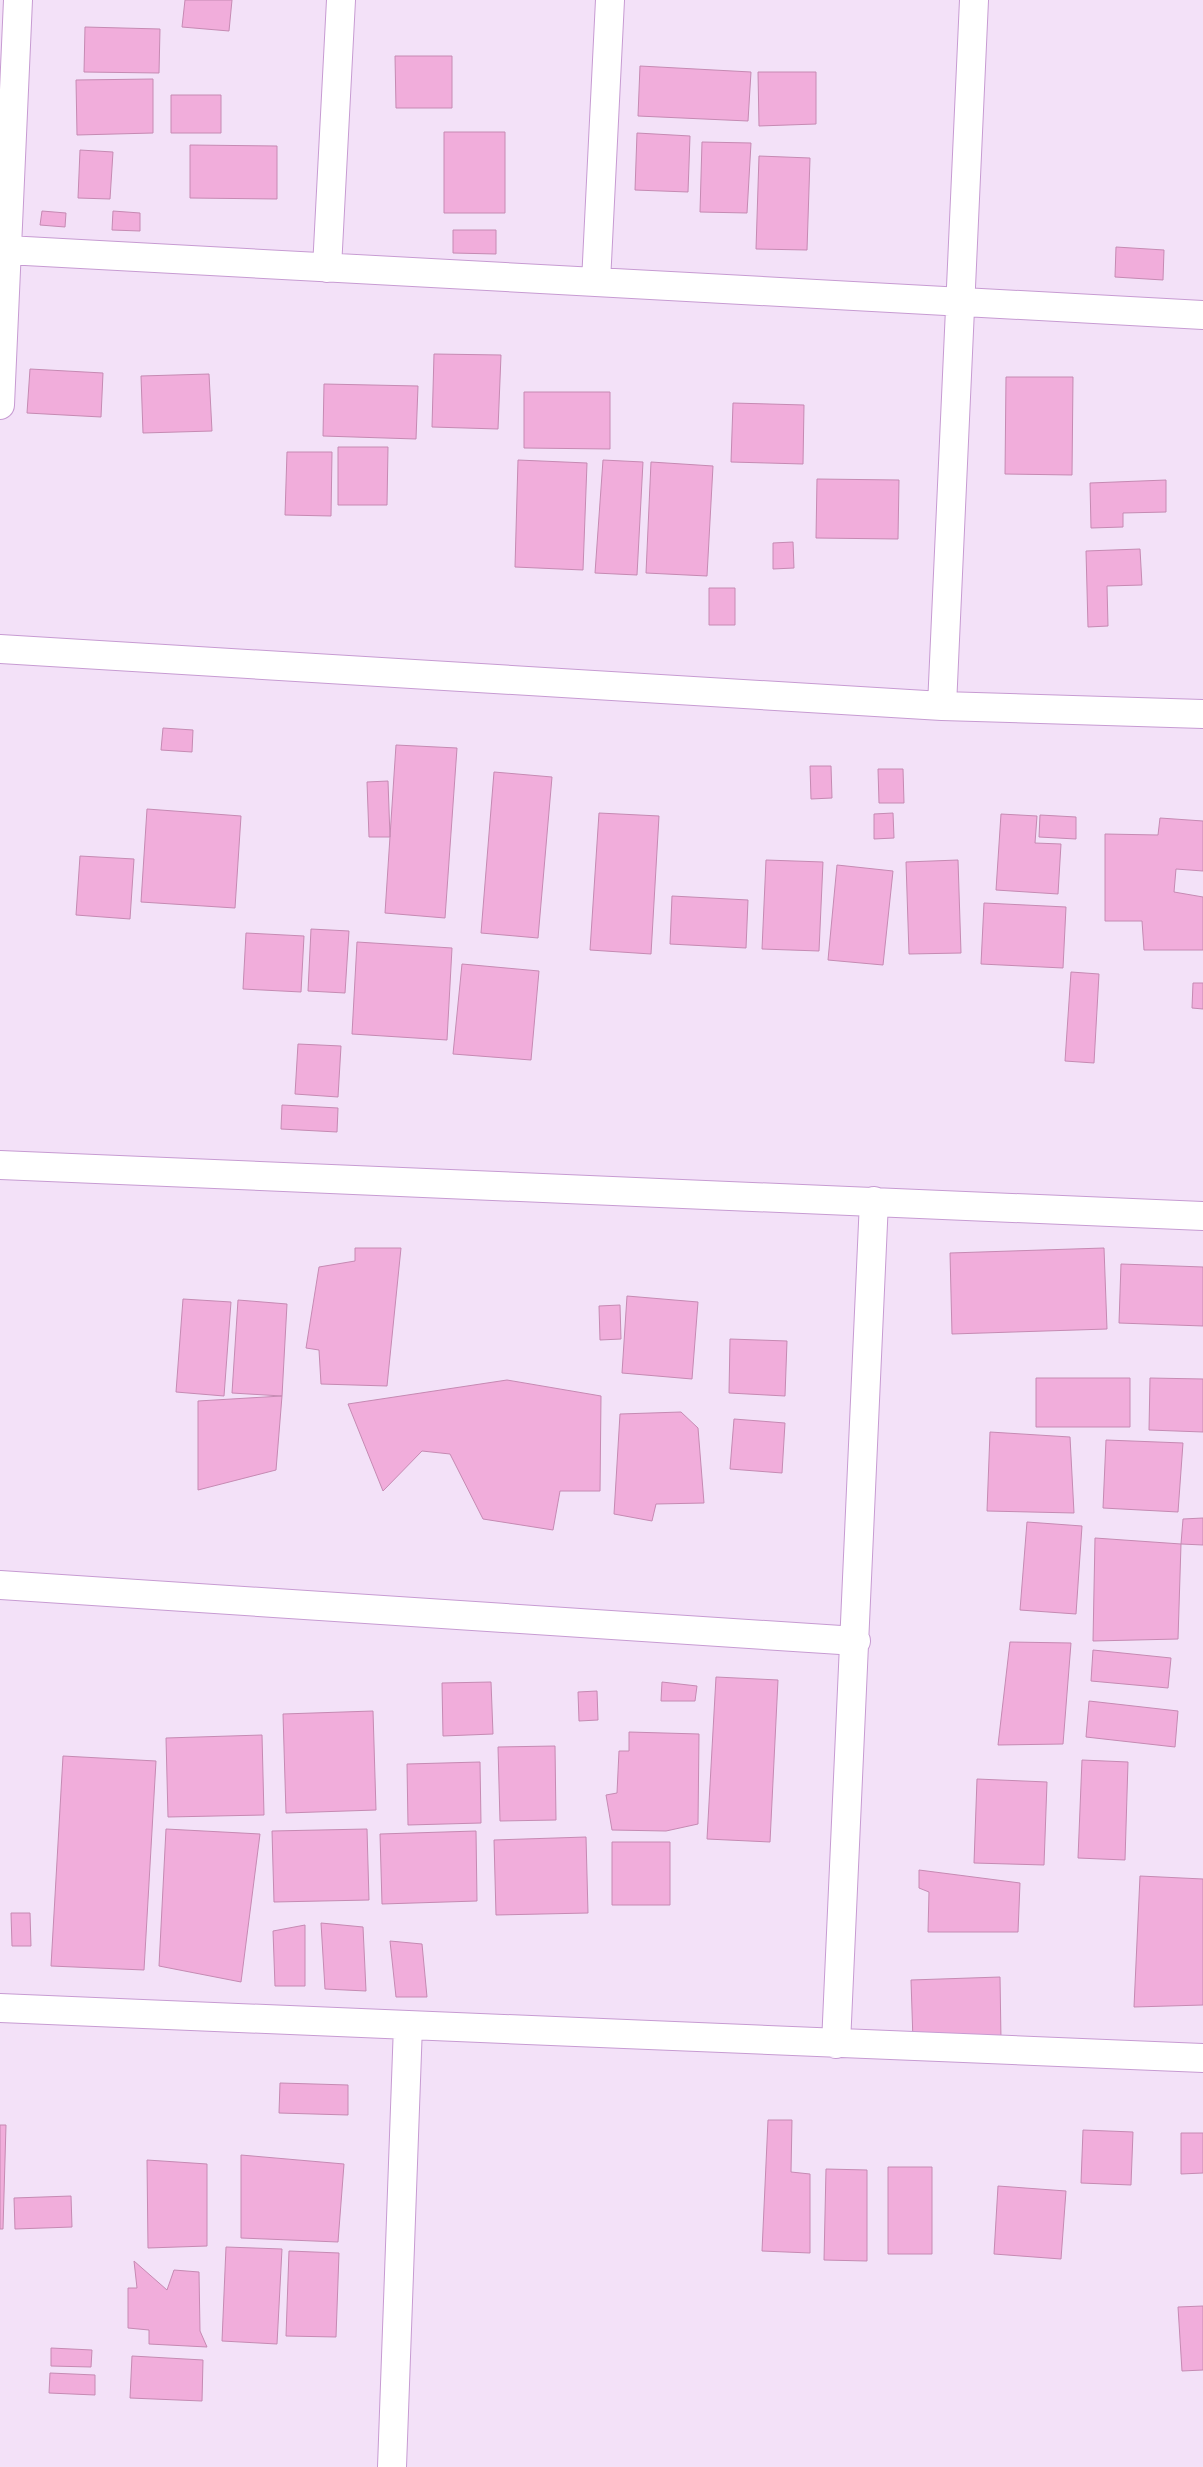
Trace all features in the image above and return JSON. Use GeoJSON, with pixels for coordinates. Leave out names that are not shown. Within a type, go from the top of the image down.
{"type":"FeatureCollection","features":[{"type":"Feature","properties":{"kind":"street"},"geometry":{"type":"LineString","coordinates":[[0,405],[18,0]]}},
{"type":"Feature","properties":{"kind":"street"},"geometry":{"type":"LineString","coordinates":[[327,268],[341,0]]}},
{"type":"Feature","properties":{"kind":"street"},"geometry":{"type":"LineString","coordinates":[[596,282],[610,0]]}},
{"type":"Feature","properties":{"kind":"street"},"geometry":{"type":"LineString","coordinates":[[942,706],[974,0]]}},
{"type":"Feature","properties":{"kind":"street"},"geometry":{"type":"LineString","coordinates":[[7,250],[1203,315]]}},
{"type":"Feature","properties":{"kind":"street"},"geometry":{"type":"LineString","coordinates":[[0,649],[942,706],[1203,714]]}},
{"type":"Feature","properties":{"kind":"street"},"geometry":{"type":"LineString","coordinates":[[0,1165],[1203,1216]]}},
{"type":"Feature","properties":{"kind":"street"},"geometry":{"type":"LineString","coordinates":[[836,2044],[856,1641],[874,1201]]}},
{"type":"Feature","properties":{"kind":"street"},"geometry":{"type":"LineString","coordinates":[[0,1585],[856,1641]]}},
{"type":"Feature","properties":{"kind":"street"},"geometry":{"type":"LineString","coordinates":[[0,2008],[1203,2058]]}},
{"type":"Feature","properties":{"kind":"street"},"geometry":{"type":"LineString","coordinates":[[392,2467],[408,2026]]}},
{"type":"Feature","properties":{"kind":"building"},"geometry":{"type":"Polygon","coordinates":[[[185,0],[232,0],[229,31],[182,27],[185,0]]]}},
{"type":"Feature","properties":{"kind":"building"},"geometry":{"type":"Polygon","coordinates":[[[85,27],[160,29],[159,73],[84,72],[85,27]]]}},
{"type":"Feature","properties":{"kind":"building"},"geometry":{"type":"Polygon","coordinates":[[[395,56],[452,56],[452,108],[396,108],[395,56]]]}},
{"type":"Feature","properties":{"kind":"building"},"geometry":{"type":"Polygon","coordinates":[[[640,66],[751,72],[748,121],[638,116],[640,66]]]}},
{"type":"Feature","properties":{"kind":"building"},"geometry":{"type":"Polygon","coordinates":[[[758,72],[816,72],[816,124],[759,126],[758,72]]]}},
{"type":"Feature","properties":{"kind":"building"},"geometry":{"type":"Polygon","coordinates":[[[153,79],[153,133],[77,135],[76,80],[153,79]]]}},
{"type":"Feature","properties":{"kind":"building"},"geometry":{"type":"Polygon","coordinates":[[[171,95],[221,95],[221,133],[171,133],[171,95]]]}},
{"type":"Feature","properties":{"kind":"building"},"geometry":{"type":"Polygon","coordinates":[[[444,132],[505,132],[505,213],[444,213],[444,132]]]}},
{"type":"Feature","properties":{"kind":"building"},"geometry":{"type":"Polygon","coordinates":[[[637,133],[690,136],[688,192],[635,190],[637,133]]]}},
{"type":"Feature","properties":{"kind":"building"},"geometry":{"type":"Polygon","coordinates":[[[702,142],[751,143],[747,213],[700,212],[702,142]]]}},
{"type":"Feature","properties":{"kind":"building"},"geometry":{"type":"Polygon","coordinates":[[[190,145],[277,146],[277,199],[190,198],[190,145]]]}},
{"type":"Feature","properties":{"kind":"building"},"geometry":{"type":"Polygon","coordinates":[[[80,150],[113,152],[110,199],[78,198],[80,150]]]}},
{"type":"Feature","properties":{"kind":"building"},"geometry":{"type":"Polygon","coordinates":[[[759,156],[810,158],[807,250],[756,249],[759,156]]]}},
{"type":"Feature","properties":{"kind":"building"},"geometry":{"type":"Polygon","coordinates":[[[42,211],[66,213],[65,227],[40,225],[42,211]]]}},
{"type":"Feature","properties":{"kind":"building"},"geometry":{"type":"Polygon","coordinates":[[[113,211],[140,213],[140,231],[112,230],[113,211]]]}},
{"type":"Feature","properties":{"kind":"building"},"geometry":{"type":"Polygon","coordinates":[[[453,230],[496,230],[496,254],[453,253],[453,230]]]}},
{"type":"Feature","properties":{"kind":"building"},"geometry":{"type":"Polygon","coordinates":[[[1116,247],[1164,250],[1163,280],[1115,277],[1116,247]]]}},
{"type":"Feature","properties":{"kind":"building"},"geometry":{"type":"Polygon","coordinates":[[[434,354],[501,355],[498,429],[432,427],[434,354]]]}},
{"type":"Feature","properties":{"kind":"building"},"geometry":{"type":"Polygon","coordinates":[[[30,369],[103,373],[101,417],[27,413],[30,369]]]}},
{"type":"Feature","properties":{"kind":"building"},"geometry":{"type":"Polygon","coordinates":[[[209,374],[212,431],[143,433],[141,376],[209,374]]]}},
{"type":"Feature","properties":{"kind":"building"},"geometry":{"type":"Polygon","coordinates":[[[1006,377],[1073,377],[1072,475],[1005,474],[1006,377]]]}},
{"type":"Feature","properties":{"kind":"building"},"geometry":{"type":"Polygon","coordinates":[[[324,384],[418,386],[416,439],[323,436],[324,384]]]}},
{"type":"Feature","properties":{"kind":"building"},"geometry":{"type":"Polygon","coordinates":[[[524,392],[610,392],[610,449],[524,448],[524,392]]]}},
{"type":"Feature","properties":{"kind":"building"},"geometry":{"type":"Polygon","coordinates":[[[733,403],[804,405],[803,464],[731,462],[733,403]]]}},
{"type":"Feature","properties":{"kind":"building"},"geometry":{"type":"Polygon","coordinates":[[[338,447],[388,447],[387,505],[338,505],[338,447]]]}},
{"type":"Feature","properties":{"kind":"building"},"geometry":{"type":"Polygon","coordinates":[[[287,452],[332,452],[331,516],[285,515],[287,452]]]}},
{"type":"Feature","properties":{"kind":"building"},"geometry":{"type":"Polygon","coordinates":[[[518,460],[587,463],[583,570],[515,567],[518,460]]]}},
{"type":"Feature","properties":{"kind":"building"},"geometry":{"type":"Polygon","coordinates":[[[603,460],[643,462],[637,575],[595,573],[603,460]]]}},
{"type":"Feature","properties":{"kind":"building"},"geometry":{"type":"Polygon","coordinates":[[[651,462],[713,466],[707,576],[646,573],[651,462]]]}},
{"type":"Feature","properties":{"kind":"building"},"geometry":{"type":"Polygon","coordinates":[[[817,479],[899,480],[898,539],[816,538],[817,479]]]}},
{"type":"Feature","properties":{"kind":"building"},"geometry":{"type":"Polygon","coordinates":[[[1166,480],[1166,512],[1123,513],[1123,527],[1091,528],[1090,483],[1166,480]]]}},
{"type":"Feature","properties":{"kind":"building"},"geometry":{"type":"Polygon","coordinates":[[[793,542],[794,568],[773,569],[773,543],[793,542]]]}},
{"type":"Feature","properties":{"kind":"building"},"geometry":{"type":"Polygon","coordinates":[[[1140,549],[1142,585],[1107,586],[1108,626],[1088,627],[1086,551],[1140,549]]]}},
{"type":"Feature","properties":{"kind":"building"},"geometry":{"type":"Polygon","coordinates":[[[709,588],[735,588],[735,625],[709,625],[709,588]]]}},
{"type":"Feature","properties":{"kind":"building"},"geometry":{"type":"Polygon","coordinates":[[[163,728],[193,730],[192,752],[161,750],[163,728]]]}},
{"type":"Feature","properties":{"kind":"building"},"geometry":{"type":"Polygon","coordinates":[[[396,745],[457,748],[445,918],[385,913],[396,745]]]}},
{"type":"Feature","properties":{"kind":"building"},"geometry":{"type":"Polygon","coordinates":[[[810,766],[831,766],[832,798],[811,799],[810,766]]]}},
{"type":"Feature","properties":{"kind":"building"},"geometry":{"type":"Polygon","coordinates":[[[878,769],[903,769],[904,803],[879,803],[878,769]]]}},
{"type":"Feature","properties":{"kind":"building"},"geometry":{"type":"Polygon","coordinates":[[[494,772],[552,777],[538,938],[481,933],[494,772]]]}},
{"type":"Feature","properties":{"kind":"building"},"geometry":{"type":"Polygon","coordinates":[[[388,781],[390,837],[369,837],[367,782],[388,781]]]}},
{"type":"Feature","properties":{"kind":"building"},"geometry":{"type":"Polygon","coordinates":[[[147,809],[241,816],[235,908],[141,902],[147,809]]]}},
{"type":"Feature","properties":{"kind":"building"},"geometry":{"type":"Polygon","coordinates":[[[599,813],[659,816],[651,954],[590,950],[599,813]]]}},
{"type":"Feature","properties":{"kind":"building"},"geometry":{"type":"Polygon","coordinates":[[[893,813],[894,838],[874,839],[874,814],[893,813]]]}},
{"type":"Feature","properties":{"kind":"building"},"geometry":{"type":"Polygon","coordinates":[[[1001,814],[1037,816],[1035,843],[1061,844],[1058,894],[996,890],[1001,814]]]}},
{"type":"Feature","properties":{"kind":"building"},"geometry":{"type":"Polygon","coordinates":[[[1040,815],[1076,817],[1076,839],[1039,837],[1040,815]]]}},
{"type":"Feature","properties":{"kind":"building"},"geometry":{"type":"Polygon","coordinates":[[[1160,818],[1203,821],[1203,871],[1176,869],[1174,892],[1203,897],[1203,950],[1144,950],[1142,921],[1105,921],[1105,834],[1158,835],[1160,818]]]}},
{"type":"Feature","properties":{"kind":"building"},"geometry":{"type":"Polygon","coordinates":[[[80,856],[134,859],[130,919],[76,915],[80,856]]]}},
{"type":"Feature","properties":{"kind":"building"},"geometry":{"type":"Polygon","coordinates":[[[766,860],[823,862],[819,951],[762,949],[766,860]]]}},
{"type":"Feature","properties":{"kind":"building"},"geometry":{"type":"Polygon","coordinates":[[[958,860],[961,953],[909,954],[906,862],[958,860]]]}},
{"type":"Feature","properties":{"kind":"building"},"geometry":{"type":"Polygon","coordinates":[[[837,865],[893,871],[883,965],[828,960],[837,865]]]}},
{"type":"Feature","properties":{"kind":"building"},"geometry":{"type":"Polygon","coordinates":[[[672,896],[748,900],[746,948],[670,944],[672,896]]]}},
{"type":"Feature","properties":{"kind":"building"},"geometry":{"type":"Polygon","coordinates":[[[984,903],[1066,907],[1063,968],[981,964],[984,903]]]}},
{"type":"Feature","properties":{"kind":"building"},"geometry":{"type":"Polygon","coordinates":[[[311,929],[349,931],[345,993],[308,991],[311,929]]]}},
{"type":"Feature","properties":{"kind":"building"},"geometry":{"type":"Polygon","coordinates":[[[246,933],[304,936],[301,992],[243,989],[246,933]]]}},
{"type":"Feature","properties":{"kind":"building"},"geometry":{"type":"Polygon","coordinates":[[[357,942],[452,948],[447,1040],[352,1034],[357,942]]]}},
{"type":"Feature","properties":{"kind":"building"},"geometry":{"type":"Polygon","coordinates":[[[462,964],[539,971],[531,1060],[453,1054],[462,964]]]}},
{"type":"Feature","properties":{"kind":"building"},"geometry":{"type":"Polygon","coordinates":[[[1071,972],[1099,974],[1094,1063],[1065,1061],[1071,972]]]}},
{"type":"Feature","properties":{"kind":"building"},"geometry":{"type":"Polygon","coordinates":[[[1193,983],[1203,983],[1203,1009],[1192,1008],[1193,983]]]}},
{"type":"Feature","properties":{"kind":"building"},"geometry":{"type":"Polygon","coordinates":[[[298,1044],[341,1046],[338,1097],[295,1094],[298,1044]]]}},
{"type":"Feature","properties":{"kind":"building"},"geometry":{"type":"Polygon","coordinates":[[[282,1105],[338,1108],[337,1132],[281,1129],[282,1105]]]}},
{"type":"Feature","properties":{"kind":"building"},"geometry":{"type":"Polygon","coordinates":[[[355,1248],[401,1248],[387,1386],[321,1384],[319,1350],[306,1348],[319,1267],[355,1261],[355,1248]]]}},
{"type":"Feature","properties":{"kind":"building"},"geometry":{"type":"Polygon","coordinates":[[[1104,1248],[1107,1329],[952,1334],[950,1253],[1104,1248]]]}},
{"type":"Feature","properties":{"kind":"building"},"geometry":{"type":"Polygon","coordinates":[[[1121,1264],[1203,1267],[1203,1326],[1119,1323],[1121,1264]]]}},
{"type":"Feature","properties":{"kind":"building"},"geometry":{"type":"Polygon","coordinates":[[[627,1296],[698,1302],[692,1379],[622,1373],[627,1296]]]}},
{"type":"Feature","properties":{"kind":"building"},"geometry":{"type":"Polygon","coordinates":[[[183,1299],[231,1302],[224,1396],[176,1392],[183,1299]]]}},
{"type":"Feature","properties":{"kind":"building"},"geometry":{"type":"Polygon","coordinates":[[[238,1300],[287,1304],[282,1396],[232,1393],[238,1300]]]}},
{"type":"Feature","properties":{"kind":"building"},"geometry":{"type":"Polygon","coordinates":[[[620,1305],[621,1339],[600,1340],[599,1306],[620,1305]]]}},
{"type":"Feature","properties":{"kind":"building"},"geometry":{"type":"Polygon","coordinates":[[[730,1339],[787,1341],[785,1396],[729,1393],[730,1339]]]}},
{"type":"Feature","properties":{"kind":"building"},"geometry":{"type":"Polygon","coordinates":[[[1036,1378],[1130,1378],[1130,1427],[1036,1427],[1036,1378]]]}},
{"type":"Feature","properties":{"kind":"building"},"geometry":{"type":"Polygon","coordinates":[[[1150,1378],[1203,1379],[1203,1432],[1149,1430],[1150,1378]]]}},
{"type":"Feature","properties":{"kind":"building"},"geometry":{"type":"Polygon","coordinates":[[[507,1380],[601,1396],[600,1491],[560,1491],[553,1530],[483,1519],[450,1454],[422,1451],[383,1491],[348,1404],[507,1380]]]}},
{"type":"Feature","properties":{"kind":"building"},"geometry":{"type":"Polygon","coordinates":[[[282,1396],[276,1470],[198,1490],[198,1401],[282,1396]]]}},
{"type":"Feature","properties":{"kind":"building"},"geometry":{"type":"Polygon","coordinates":[[[681,1412],[698,1428],[704,1503],[656,1504],[652,1521],[614,1514],[620,1414],[681,1412]]]}},
{"type":"Feature","properties":{"kind":"building"},"geometry":{"type":"Polygon","coordinates":[[[734,1419],[785,1423],[782,1473],[730,1469],[734,1419]]]}},
{"type":"Feature","properties":{"kind":"building"},"geometry":{"type":"Polygon","coordinates":[[[990,1432],[1070,1437],[1074,1513],[987,1511],[990,1432]]]}},
{"type":"Feature","properties":{"kind":"building"},"geometry":{"type":"Polygon","coordinates":[[[1106,1440],[1183,1443],[1178,1512],[1103,1508],[1106,1440]]]}},
{"type":"Feature","properties":{"kind":"building"},"geometry":{"type":"Polygon","coordinates":[[[1203,1518],[1203,1545],[1181,1544],[1183,1519],[1203,1518]]]}},
{"type":"Feature","properties":{"kind":"building"},"geometry":{"type":"Polygon","coordinates":[[[1027,1522],[1082,1526],[1076,1614],[1020,1610],[1027,1522]]]}},
{"type":"Feature","properties":{"kind":"building"},"geometry":{"type":"Polygon","coordinates":[[[1095,1538],[1181,1544],[1178,1639],[1093,1641],[1095,1538]]]}},
{"type":"Feature","properties":{"kind":"building"},"geometry":{"type":"Polygon","coordinates":[[[1010,1642],[1071,1643],[1063,1744],[998,1745],[1010,1642]]]}},
{"type":"Feature","properties":{"kind":"building"},"geometry":{"type":"Polygon","coordinates":[[[1093,1650],[1171,1658],[1168,1688],[1091,1681],[1093,1650]]]}},
{"type":"Feature","properties":{"kind":"building"},"geometry":{"type":"Polygon","coordinates":[[[716,1677],[778,1680],[770,1842],[707,1839],[716,1677]]]}},
{"type":"Feature","properties":{"kind":"building"},"geometry":{"type":"Polygon","coordinates":[[[491,1682],[493,1734],[443,1736],[442,1683],[491,1682]]]}},
{"type":"Feature","properties":{"kind":"building"},"geometry":{"type":"Polygon","coordinates":[[[662,1682],[697,1686],[695,1701],[661,1701],[662,1682]]]}},
{"type":"Feature","properties":{"kind":"building"},"geometry":{"type":"Polygon","coordinates":[[[597,1691],[598,1720],[579,1721],[578,1692],[597,1691]]]}},
{"type":"Feature","properties":{"kind":"building"},"geometry":{"type":"Polygon","coordinates":[[[1089,1701],[1178,1711],[1175,1747],[1086,1737],[1089,1701]]]}},
{"type":"Feature","properties":{"kind":"building"},"geometry":{"type":"Polygon","coordinates":[[[373,1711],[376,1810],[286,1813],[283,1714],[373,1711]]]}},
{"type":"Feature","properties":{"kind":"building"},"geometry":{"type":"Polygon","coordinates":[[[629,1732],[699,1734],[698,1824],[666,1831],[612,1830],[606,1795],[617,1793],[619,1751],[629,1751],[629,1732]]]}},
{"type":"Feature","properties":{"kind":"building"},"geometry":{"type":"Polygon","coordinates":[[[262,1735],[264,1815],[168,1817],[166,1738],[262,1735]]]}},
{"type":"Feature","properties":{"kind":"building"},"geometry":{"type":"Polygon","coordinates":[[[555,1746],[556,1820],[500,1821],[498,1747],[555,1746]]]}},
{"type":"Feature","properties":{"kind":"building"},"geometry":{"type":"Polygon","coordinates":[[[63,1756],[156,1761],[144,1970],[51,1966],[63,1756]]]}},
{"type":"Feature","properties":{"kind":"building"},"geometry":{"type":"Polygon","coordinates":[[[1082,1760],[1128,1762],[1125,1860],[1078,1858],[1082,1760]]]}},
{"type":"Feature","properties":{"kind":"building"},"geometry":{"type":"Polygon","coordinates":[[[480,1762],[481,1823],[408,1825],[407,1764],[480,1762]]]}},
{"type":"Feature","properties":{"kind":"building"},"geometry":{"type":"Polygon","coordinates":[[[977,1779],[1047,1782],[1044,1865],[974,1863],[977,1779]]]}},
{"type":"Feature","properties":{"kind":"building"},"geometry":{"type":"Polygon","coordinates":[[[166,1829],[260,1834],[241,1982],[159,1966],[166,1829]]]}},
{"type":"Feature","properties":{"kind":"building"},"geometry":{"type":"Polygon","coordinates":[[[367,1829],[369,1900],[274,1902],[272,1831],[367,1829]]]}},
{"type":"Feature","properties":{"kind":"building"},"geometry":{"type":"Polygon","coordinates":[[[476,1831],[477,1901],[382,1904],[380,1834],[476,1831]]]}},
{"type":"Feature","properties":{"kind":"building"},"geometry":{"type":"Polygon","coordinates":[[[586,1837],[588,1913],[496,1915],[494,1840],[586,1837]]]}},
{"type":"Feature","properties":{"kind":"building"},"geometry":{"type":"Polygon","coordinates":[[[612,1842],[670,1842],[670,1905],[612,1905],[612,1842]]]}},
{"type":"Feature","properties":{"kind":"building"},"geometry":{"type":"Polygon","coordinates":[[[919,1870],[1020,1883],[1018,1932],[928,1932],[929,1892],[919,1888],[919,1870]]]}},
{"type":"Feature","properties":{"kind":"building"},"geometry":{"type":"Polygon","coordinates":[[[1140,1876],[1203,1879],[1203,2005],[1134,2007],[1140,1876]]]}},
{"type":"Feature","properties":{"kind":"building"},"geometry":{"type":"Polygon","coordinates":[[[11,1913],[30,1913],[31,1946],[12,1946],[11,1913]]]}},
{"type":"Feature","properties":{"kind":"building"},"geometry":{"type":"Polygon","coordinates":[[[321,1923],[363,1927],[366,1991],[325,1989],[321,1923]]]}},
{"type":"Feature","properties":{"kind":"building"},"geometry":{"type":"Polygon","coordinates":[[[305,1925],[305,1986],[275,1986],[273,1931],[305,1925]]]}},
{"type":"Feature","properties":{"kind":"building"},"geometry":{"type":"Polygon","coordinates":[[[390,1941],[422,1944],[427,1997],[396,1997],[390,1941]]]}},
{"type":"Feature","properties":{"kind":"building"},"geometry":{"type":"Polygon","coordinates":[[[1000,1977],[1001,2039],[913,2041],[911,1980],[1000,1977]]]}},
{"type":"Feature","properties":{"kind":"building"},"geometry":{"type":"Polygon","coordinates":[[[280,2083],[348,2085],[348,2115],[279,2113],[280,2083]]]}},
{"type":"Feature","properties":{"kind":"building"},"geometry":{"type":"Polygon","coordinates":[[[768,2120],[792,2120],[791,2172],[810,2174],[810,2253],[762,2251],[768,2120]]]}},
{"type":"Feature","properties":{"kind":"building"},"geometry":{"type":"Polygon","coordinates":[[[0,2125],[6,2125],[3,2229],[0,2229],[0,2125]]]}},
{"type":"Feature","properties":{"kind":"building"},"geometry":{"type":"Polygon","coordinates":[[[1083,2130],[1133,2132],[1131,2185],[1081,2183],[1083,2130]]]}},
{"type":"Feature","properties":{"kind":"building"},"geometry":{"type":"Polygon","coordinates":[[[1181,2133],[1203,2133],[1203,2173],[1181,2174],[1181,2133]]]}},
{"type":"Feature","properties":{"kind":"building"},"geometry":{"type":"Polygon","coordinates":[[[241,2155],[344,2164],[338,2242],[241,2238],[241,2155]]]}},
{"type":"Feature","properties":{"kind":"building"},"geometry":{"type":"Polygon","coordinates":[[[147,2160],[207,2164],[207,2246],[148,2248],[147,2160]]]}},
{"type":"Feature","properties":{"kind":"building"},"geometry":{"type":"Polygon","coordinates":[[[888,2167],[932,2167],[932,2254],[888,2254],[888,2167]]]}},
{"type":"Feature","properties":{"kind":"building"},"geometry":{"type":"Polygon","coordinates":[[[826,2169],[867,2170],[867,2261],[824,2260],[826,2169]]]}},
{"type":"Feature","properties":{"kind":"building"},"geometry":{"type":"Polygon","coordinates":[[[998,2186],[1066,2191],[1061,2259],[994,2254],[998,2186]]]}},
{"type":"Feature","properties":{"kind":"building"},"geometry":{"type":"Polygon","coordinates":[[[71,2196],[72,2227],[15,2229],[14,2198],[71,2196]]]}},
{"type":"Feature","properties":{"kind":"building"},"geometry":{"type":"Polygon","coordinates":[[[226,2247],[282,2249],[277,2344],[222,2341],[226,2247]]]}},
{"type":"Feature","properties":{"kind":"building"},"geometry":{"type":"Polygon","coordinates":[[[289,2251],[339,2253],[336,2337],[286,2336],[289,2251]]]}},
{"type":"Feature","properties":{"kind":"building"},"geometry":{"type":"Polygon","coordinates":[[[134,2261],[167,2290],[174,2270],[199,2272],[200,2331],[207,2347],[149,2344],[149,2330],[128,2328],[128,2288],[137,2288],[134,2261]]]}},
{"type":"Feature","properties":{"kind":"building"},"geometry":{"type":"Polygon","coordinates":[[[1203,2306],[1203,2370],[1182,2371],[1178,2307],[1203,2306]]]}},
{"type":"Feature","properties":{"kind":"building"},"geometry":{"type":"Polygon","coordinates":[[[51,2348],[92,2350],[91,2367],[51,2366],[51,2348]]]}},
{"type":"Feature","properties":{"kind":"building"},"geometry":{"type":"Polygon","coordinates":[[[132,2356],[203,2360],[202,2401],[130,2398],[132,2356]]]}},
{"type":"Feature","properties":{"kind":"building"},"geometry":{"type":"Polygon","coordinates":[[[50,2373],[95,2375],[95,2395],[49,2393],[50,2373]]]}}]}
